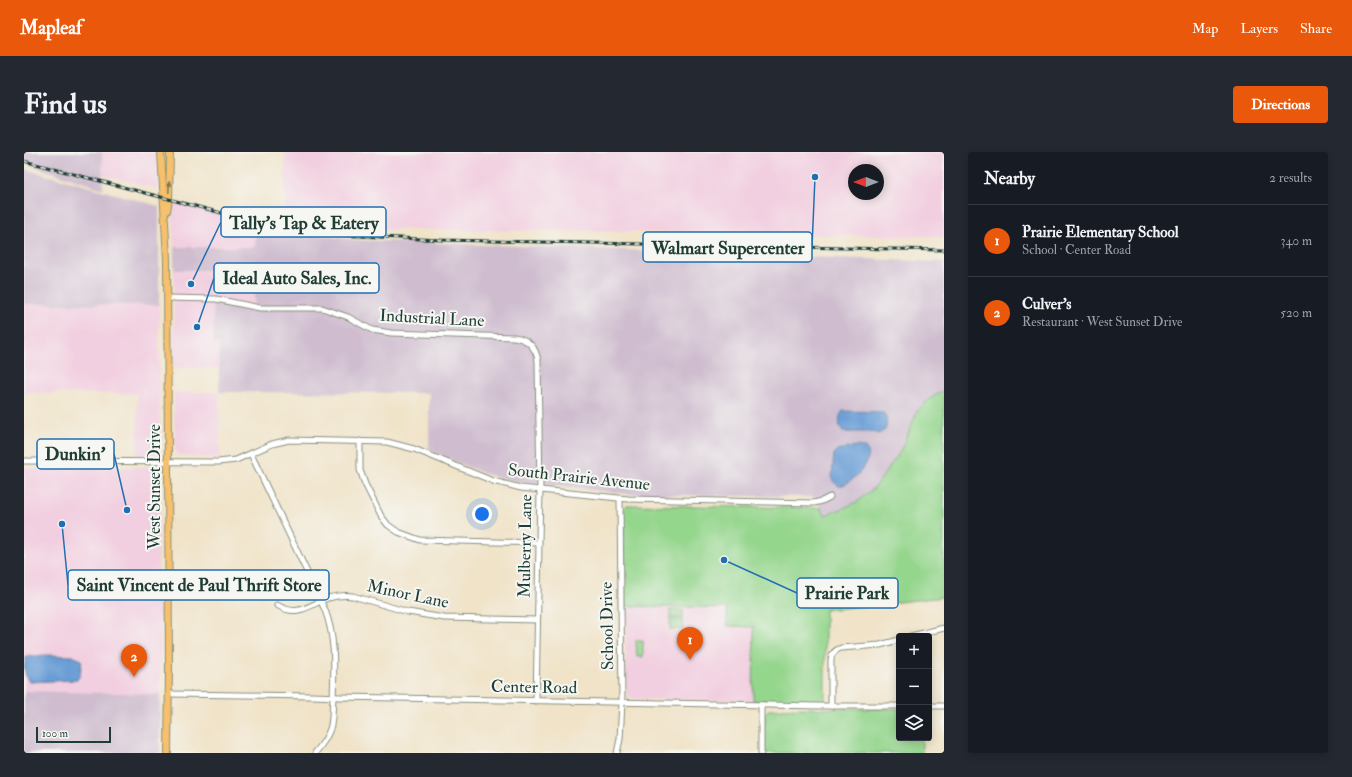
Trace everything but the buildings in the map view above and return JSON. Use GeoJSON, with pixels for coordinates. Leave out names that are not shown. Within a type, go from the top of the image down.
{"type":"FeatureCollection","features":[{"type":"Feature","properties":{"kind":"main road","name":"West Sunset Drive"},"geometry":{"type":"LineString","coordinates":[[161,152],[163,198],[166,221],[167,298],[168,753]]}},
{"type":"Feature","properties":{"kind":"main road","name":"West Sunset Drive"},"geometry":{"type":"LineString","coordinates":[[166,221],[169,199],[170,152]]}},
{"type":"Feature","properties":{"kind":"street","name":"Industrial Lane"},"geometry":{"type":"LineString","coordinates":[[167,298],[216,298],[260,308],[322,308],[348,317],[366,327],[380,332],[423,335],[514,337],[524,339],[531,344]]}},
{"type":"Feature","properties":{"kind":"street","name":"Mulberry Lane"},"geometry":{"type":"LineString","coordinates":[[531,344],[536,352],[538,361],[540,490],[536,701]]}},
{"type":"Feature","properties":{"kind":"street","name":"South Prairie Avenue"},"geometry":{"type":"LineString","coordinates":[[24,461],[218,462],[236,460],[272,444],[289,440],[387,442],[401,445],[493,481],[511,486],[540,490],[620,499],[814,503],[830,497]]}},
{"type":"Feature","properties":{"kind":"street"},"geometry":{"type":"LineString","coordinates":[[360,441],[359,463],[365,484],[381,516],[388,525],[398,532],[420,540],[539,543]]}},
{"type":"Feature","properties":{"kind":"street"},"geometry":{"type":"LineString","coordinates":[[251,454],[330,622],[332,636],[332,723],[324,742],[315,753]]}},
{"type":"Feature","properties":{"kind":"street","name":"School Drive"},"geometry":{"type":"LineString","coordinates":[[617,753],[620,739],[622,703],[620,499]]}},
{"type":"Feature","properties":{"kind":"street","name":"Minor Lane"},"geometry":{"type":"LineString","coordinates":[[278,605],[284,609],[294,611],[314,605],[328,598],[354,596],[390,607],[438,617],[462,619],[537,620]]}},
{"type":"Feature","properties":{"kind":"street"},"geometry":{"type":"LineString","coordinates":[[923,633],[944,628]]}},
{"type":"Feature","properties":{"kind":"street"},"geometry":{"type":"LineString","coordinates":[[831,706],[832,654],[841,648],[880,645],[896,641]]}},
{"type":"Feature","properties":{"kind":"street","name":"Center Road"},"geometry":{"type":"LineString","coordinates":[[169,694],[622,703],[896,706]]}},
{"type":"Feature","properties":{"kind":"street"},"geometry":{"type":"LineString","coordinates":[[761,705],[761,753]]}},
{"type":"Feature","properties":{"kind":"street"},"geometry":{"type":"LineString","coordinates":[[932,706],[944,706]]}},
{"type":"Feature","properties":{"kind":"shaded area"},"geometry":{"type":"Polygon","coordinates":[[[24,152],[102,152],[103,189],[24,163],[24,152]]]}},
{"type":"Feature","properties":{"kind":"shaded area"},"geometry":{"type":"Polygon","coordinates":[[[102,152],[157,152],[159,189],[103,175],[102,152]]]}},
{"type":"Feature","properties":{"kind":"shaded area"},"geometry":{"type":"Polygon","coordinates":[[[285,152],[944,152],[944,237],[387,229],[337,224],[285,215],[285,152]]]}},
{"type":"Feature","properties":{"kind":"shaded area"},"geometry":{"type":"Polygon","coordinates":[[[24,169],[159,206],[159,305],[24,304],[24,169]]]}},
{"type":"Feature","properties":{"kind":"shaded area"},"geometry":{"type":"Polygon","coordinates":[[[172,202],[256,223],[255,247],[174,247],[172,202]]]}},
{"type":"Feature","properties":{"kind":"shaded area"},"geometry":{"type":"Polygon","coordinates":[[[256,223],[301,233],[357,240],[944,262],[944,390],[928,400],[912,422],[900,452],[875,487],[857,502],[825,515],[814,497],[628,494],[506,480],[482,473],[429,450],[429,393],[219,392],[219,343],[214,342],[213,302],[225,303],[241,309],[254,311],[254,275],[225,275],[210,270],[174,270],[174,247],[255,247],[256,223]]]}},
{"type":"Feature","properties":{"kind":"shaded area"},"geometry":{"type":"Polygon","coordinates":[[[174,270],[210,270],[225,275],[254,275],[254,306],[213,298],[214,342],[219,342],[219,368],[174,368],[174,270]]]}},
{"type":"Feature","properties":{"kind":"shaded area"},"geometry":{"type":"Polygon","coordinates":[[[24,304],[159,305],[160,448],[155,454],[137,456],[137,394],[24,393],[24,304]]]}},
{"type":"Feature","properties":{"kind":"shaded area"},"geometry":{"type":"Polygon","coordinates":[[[174,392],[219,392],[220,459],[177,455],[175,448],[174,392]]]}},
{"type":"Feature","properties":{"kind":"shaded area"},"geometry":{"type":"Polygon","coordinates":[[[153,467],[157,469],[160,474],[158,590],[161,614],[160,694],[24,691],[24,468],[153,467]]]}},
{"type":"Feature","properties":{"kind":"shaded area"},"geometry":{"type":"Polygon","coordinates":[[[625,606],[727,608],[754,626],[753,701],[633,699],[627,697],[625,606]]]}},
{"type":"Feature","properties":{"kind":"shaded area"},"geometry":{"type":"Polygon","coordinates":[[[24,691],[160,694],[160,753],[24,753],[24,691]]]}},
{"type":"Feature","properties":{"kind":"green space"},"geometry":{"type":"Polygon","coordinates":[[[944,390],[944,597],[825,610],[825,701],[753,701],[754,627],[727,626],[727,608],[625,606],[623,509],[626,505],[821,508],[825,515],[839,510],[857,502],[875,487],[900,452],[918,410],[928,400],[944,390]]]}},
{"type":"Feature","properties":{"kind":"green space"},"geometry":{"type":"Polygon","coordinates":[[[670,610],[683,610],[683,618],[670,618],[670,610]]]}},
{"type":"Feature","properties":{"kind":"green space"},"geometry":{"type":"Polygon","coordinates":[[[670,620],[683,620],[683,629],[670,629],[670,620]]]}},
{"type":"Feature","properties":{"kind":"green space"},"geometry":{"type":"Polygon","coordinates":[[[636,640],[643,640],[643,657],[637,657],[636,640]]]}},
{"type":"Feature","properties":{"kind":"green space"},"geometry":{"type":"Polygon","coordinates":[[[796,708],[896,709],[896,741],[922,741],[922,753],[764,753],[764,714],[768,710],[796,708]]]}},
{"type":"Feature","properties":{"kind":"water"},"geometry":{"type":"Polygon","coordinates":[[[843,411],[882,412],[887,423],[885,430],[878,434],[875,432],[843,432],[839,422],[843,411]]]}},
{"type":"Feature","properties":{"kind":"water"},"geometry":{"type":"Polygon","coordinates":[[[857,446],[865,448],[868,453],[868,460],[858,474],[851,480],[838,486],[833,481],[832,476],[834,454],[838,450],[857,446]]]}},
{"type":"Feature","properties":{"kind":"water"},"geometry":{"type":"Polygon","coordinates":[[[46,655],[72,656],[82,660],[80,675],[77,680],[29,682],[25,670],[26,657],[46,655]]]}},
{"type":"Feature","properties":{"kind":"railway"},"geometry":{"type":"LineString","coordinates":[[24,161],[252,221],[297,230],[337,235],[442,240],[944,250]]}},
{"type":"Feature","properties":{"kind":"place","name":"Walmart Supercenter"},"geometry":{"type":"Point","coordinates":[815,177]}},
{"type":"Feature","properties":{"kind":"place","name":"Tally's Tap & Eatery"},"geometry":{"type":"Point","coordinates":[191,284]}},
{"type":"Feature","properties":{"kind":"place","name":"Ideal Auto Sales, Inc."},"geometry":{"type":"Point","coordinates":[197,327]}},
{"type":"Feature","properties":{"kind":"place","name":"Dunkin'"},"geometry":{"type":"Point","coordinates":[127,510]}},
{"type":"Feature","properties":{"kind":"place","name":"Saint Vincent de Paul Thrift Store"},"geometry":{"type":"Point","coordinates":[62,524]}},
{"type":"Feature","properties":{"kind":"place","name":"Prairie Park"},"geometry":{"type":"Point","coordinates":[724,560]}},
{"type":"Feature","properties":{"kind":"place","name":"Prairie Elementary School"},"geometry":{"type":"Point","coordinates":[690,660]}},
{"type":"Feature","properties":{"kind":"place","name":"Culver's"},"geometry":{"type":"Point","coordinates":[134,677]}}]}
